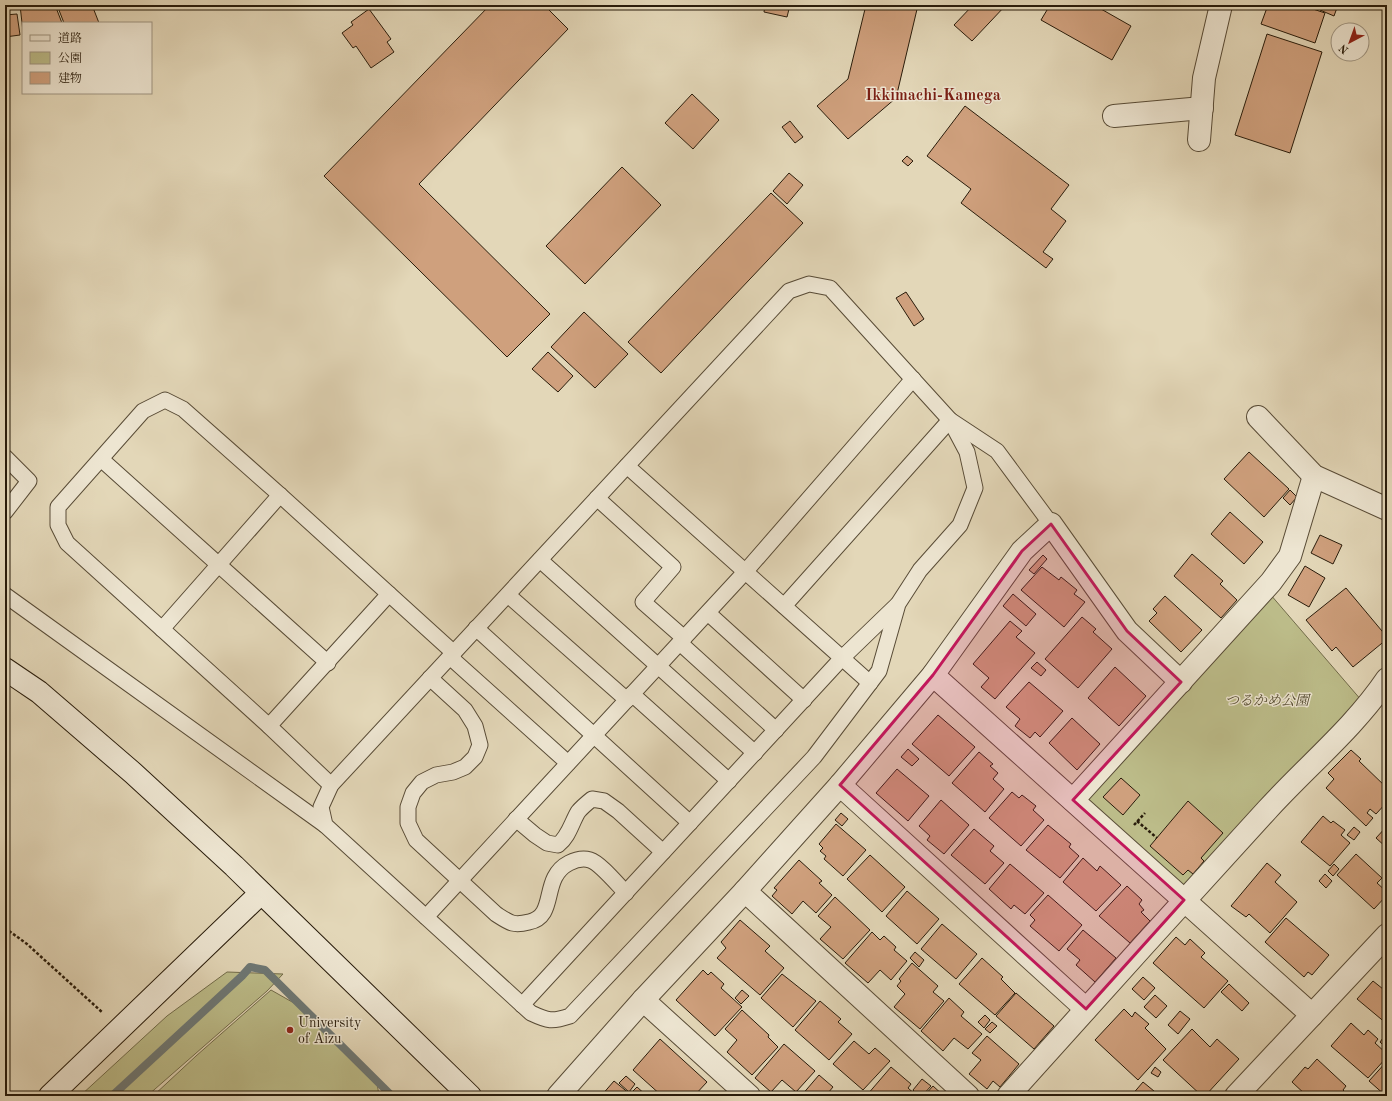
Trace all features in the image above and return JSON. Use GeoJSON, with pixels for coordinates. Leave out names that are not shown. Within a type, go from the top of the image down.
{"type":"FeatureCollection","features":[{"type":"Feature","properties":{"kind":"street"},"geometry":{"type":"LineString","coordinates":[[1199,140],[1204,78],[1221,5]]}},
{"type":"Feature","properties":{"kind":"street"},"geometry":{"type":"LineString","coordinates":[[1114,116],[1202,108]]}},
{"type":"Feature","properties":{"kind":"street"},"geometry":{"type":"LineString","coordinates":[[1258,417],[1314,476],[1387,509]]}},
{"type":"Feature","properties":{"kind":"street"},"geometry":{"type":"LineString","coordinates":[[1074,800],[1271,582],[1290,556],[1314,476]]}},
{"type":"Feature","properties":{"kind":"street"},"geometry":{"type":"LineString","coordinates":[[558,1096],[643,1000],[745,891],[840,785],[933,675],[1022,551],[1051,524],[1128,631],[1181,682]]}},
{"type":"Feature","properties":{"kind":"street"},"geometry":{"type":"LineString","coordinates":[[5,669],[39,692],[133,773],[234,866],[470,1096]]}},
{"type":"Feature","properties":{"kind":"street"},"geometry":{"type":"LineString","coordinates":[[933,675],[1312,1015]]}},
{"type":"Feature","properties":{"kind":"street"},"geometry":{"type":"LineString","coordinates":[[1008,1096],[1283,792],[1343,733],[1387,679]]}},
{"type":"Feature","properties":{"kind":"street"},"geometry":{"type":"LineString","coordinates":[[840,785],[1086,1009]]}},
{"type":"Feature","properties":{"kind":"street"},"geometry":{"type":"LineString","coordinates":[[745,891],[968,1096]]}},
{"type":"Feature","properties":{"kind":"street"},"geometry":{"type":"LineString","coordinates":[[50,1096],[261,893]]}},
{"type":"Feature","properties":{"kind":"street"},"geometry":{"type":"LineString","coordinates":[[1236,1096],[1387,935]]}},
{"type":"Feature","properties":{"kind":"street"},"geometry":{"type":"LineString","coordinates":[[643,1000],[749,1096]]}},
{"type":"Feature","properties":{"kind":"lane"},"geometry":{"type":"LineString","coordinates":[[326,824],[321,807],[331,785],[789,291],[809,284],[830,288],[950,420],[967,452],[975,488],[960,525],[920,570],[898,604],[842,658],[522,1006]]}},
{"type":"Feature","properties":{"kind":"lane"},"geometry":{"type":"LineString","coordinates":[[426,917],[708,613],[913,379]]}},
{"type":"Feature","properties":{"kind":"lane"},"geometry":{"type":"LineString","coordinates":[[331,785],[269,726],[67,543],[58,525],[58,507],[143,411],[165,400],[182,409],[280,495],[389,594],[568,763]]}},
{"type":"Feature","properties":{"kind":"lane"},"geometry":{"type":"LineString","coordinates":[[950,420],[997,451],[1051,524]]}},
{"type":"Feature","properties":{"kind":"lane"},"geometry":{"type":"LineString","coordinates":[[784,606],[950,420]]}},
{"type":"Feature","properties":{"kind":"lane"},"geometry":{"type":"LineString","coordinates":[[5,457],[29,481],[5,512]]}},
{"type":"Feature","properties":{"kind":"lane"},"geometry":{"type":"LineString","coordinates":[[101,459],[220,564],[328,663]]}},
{"type":"Feature","properties":{"kind":"lane"},"geometry":{"type":"LineString","coordinates":[[627,466],[870,683]]}},
{"type":"Feature","properties":{"kind":"lane"},"geometry":{"type":"LineString","coordinates":[[162,629],[280,495]]}},
{"type":"Feature","properties":{"kind":"lane"},"geometry":{"type":"LineString","coordinates":[[597,498],[673,567],[643,602],[776,730]]}},
{"type":"Feature","properties":{"kind":"lane"},"geometry":{"type":"LineString","coordinates":[[540,560],[755,753]]}},
{"type":"Feature","properties":{"kind":"lane"},"geometry":{"type":"LineString","coordinates":[[269,726],[328,663],[389,594]]}},
{"type":"Feature","properties":{"kind":"lane"},"geometry":{"type":"LineString","coordinates":[[5,595],[326,824],[531,1014],[541,1018],[556,1020],[570,1016],[814,756],[879,671],[898,604]]}},
{"type":"Feature","properties":{"kind":"lane"},"geometry":{"type":"LineString","coordinates":[[508,595],[729,782]]}},
{"type":"Feature","properties":{"kind":"lane"},"geometry":{"type":"LineString","coordinates":[[708,613],[804,700]]}},
{"type":"Feature","properties":{"kind":"lane"},"geometry":{"type":"LineString","coordinates":[[476,628],[690,823]]}},
{"type":"Feature","properties":{"kind":"lane"},"geometry":{"type":"LineString","coordinates":[[430,678],[465,710],[475,726],[480,745],[475,757],[465,767],[453,772],[436,775],[422,782],[413,793],[408,807],[408,823],[416,840],[496,914],[508,922],[518,925],[534,921],[543,915],[554,877],[562,867],[575,860],[590,860],[604,870],[626,893]]}},
{"type":"Feature","properties":{"kind":"lane"},"geometry":{"type":"LineString","coordinates":[[516,819],[547,843],[558,845],[563,841],[569,832],[578,813],[585,804],[592,799],[604,801],[618,811],[663,852]]}},
{"type":"Feature","properties":{"kind":"path"},"geometry":{"type":"LineString","coordinates":[[1137,821],[1157,838]]}},
{"type":"Feature","properties":{"kind":"path"},"geometry":{"type":"LineString","coordinates":[[5,928],[27,944],[108,1018]]}},
{"type":"Feature","properties":{"kind":"highlighted area"},"geometry":{"type":"Polygon","coordinates":[[[1051,524],[1127,631],[1181,682],[1073,800],[1184,900],[1086,1009],[840,785],[933,675],[1022,551],[1051,524]]]}},
{"type":"Feature","properties":{"kind":"green space","name":"つるかめ公園"},"geometry":{"type":"Polygon","coordinates":[[[1270,594],[1362,701],[1184,890],[1083,799],[1270,594]]]}},
{"type":"Feature","properties":{"kind":"green space"},"geometry":{"type":"Polygon","coordinates":[[[227,972],[283,974],[267,991],[147,1096],[80,1096],[167,1016],[227,972]]]}},
{"type":"Feature","properties":{"kind":"green space","name":"University of Aizu"},"geometry":{"type":"Polygon","coordinates":[[[271,990],[308,1011],[376,1076],[379,1096],[153,1096],[196,1056],[271,990]]]}},
{"type":"Feature","properties":{"kind":"building"},"geometry":{"type":"Polygon","coordinates":[[[20,5],[55,5],[62,22],[22,22],[20,5]]]}},
{"type":"Feature","properties":{"kind":"building"},"geometry":{"type":"Polygon","coordinates":[[[57,5],[92,5],[99,22],[64,22],[57,5]]]}},
{"type":"Feature","properties":{"kind":"building"},"geometry":{"type":"Polygon","coordinates":[[[490,5],[544,5],[568,29],[419,184],[550,314],[507,357],[324,176],[490,5]]]}},
{"type":"Feature","properties":{"kind":"building"},"geometry":{"type":"Polygon","coordinates":[[[765,5],[790,5],[787,17],[764,12],[765,5]]]}},
{"type":"Feature","properties":{"kind":"building"},"geometry":{"type":"Polygon","coordinates":[[[866,5],[918,5],[896,98],[848,139],[817,106],[848,79],[866,5]]]}},
{"type":"Feature","properties":{"kind":"building"},"geometry":{"type":"Polygon","coordinates":[[[973,5],[1006,5],[972,41],[954,25],[973,5]]]}},
{"type":"Feature","properties":{"kind":"building"},"geometry":{"type":"Polygon","coordinates":[[[1050,5],[1094,5],[1131,26],[1112,60],[1041,20],[1050,5]]]}},
{"type":"Feature","properties":{"kind":"building"},"geometry":{"type":"Polygon","coordinates":[[[1268,5],[1301,5],[1325,13],[1315,43],[1261,24],[1268,5]]]}},
{"type":"Feature","properties":{"kind":"building"},"geometry":{"type":"Polygon","coordinates":[[[1322,5],[1338,5],[1334,16],[1320,10],[1322,5]]]}},
{"type":"Feature","properties":{"kind":"building"},"geometry":{"type":"Polygon","coordinates":[[[369,9],[391,39],[387,42],[394,52],[371,68],[356,46],[353,48],[342,33],[353,25],[351,22],[369,9]]]}},
{"type":"Feature","properties":{"kind":"building"},"geometry":{"type":"Polygon","coordinates":[[[17,14],[20,35],[5,37],[5,15],[17,14]]]}},
{"type":"Feature","properties":{"kind":"building"},"geometry":{"type":"Polygon","coordinates":[[[1267,34],[1322,52],[1290,153],[1235,135],[1267,34]]]}},
{"type":"Feature","properties":{"kind":"building"},"geometry":{"type":"Polygon","coordinates":[[[692,94],[719,120],[693,149],[665,123],[692,94]]]}},
{"type":"Feature","properties":{"kind":"building"},"geometry":{"type":"Polygon","coordinates":[[[965,106],[1069,185],[1051,209],[1066,221],[1043,252],[1053,259],[1046,268],[961,203],[971,189],[927,156],[965,106]]]}},
{"type":"Feature","properties":{"kind":"building"},"geometry":{"type":"Polygon","coordinates":[[[790,121],[803,137],[795,143],[782,127],[790,121]]]}},
{"type":"Feature","properties":{"kind":"building"},"geometry":{"type":"Polygon","coordinates":[[[907,156],[913,161],[908,166],[902,161],[907,156]]]}},
{"type":"Feature","properties":{"kind":"building"},"geometry":{"type":"Polygon","coordinates":[[[622,167],[661,205],[585,284],[546,246],[622,167]]]}},
{"type":"Feature","properties":{"kind":"building"},"geometry":{"type":"Polygon","coordinates":[[[789,173],[803,185],[787,204],[773,191],[789,173]]]}},
{"type":"Feature","properties":{"kind":"building"},"geometry":{"type":"Polygon","coordinates":[[[771,193],[803,223],[661,373],[628,342],[771,193]]]}},
{"type":"Feature","properties":{"kind":"building"},"geometry":{"type":"Polygon","coordinates":[[[906,292],[924,319],[914,326],[896,298],[906,292]]]}},
{"type":"Feature","properties":{"kind":"building"},"geometry":{"type":"Polygon","coordinates":[[[584,312],[628,354],[595,388],[551,347],[584,312]]]}},
{"type":"Feature","properties":{"kind":"building"},"geometry":{"type":"Polygon","coordinates":[[[548,352],[573,376],[558,392],[532,369],[548,352]]]}},
{"type":"Feature","properties":{"kind":"building"},"geometry":{"type":"Polygon","coordinates":[[[1249,452],[1289,489],[1264,517],[1224,479],[1249,452]]]}},
{"type":"Feature","properties":{"kind":"building"},"geometry":{"type":"Polygon","coordinates":[[[1290,490],[1297,497],[1290,505],[1283,498],[1290,490]]]}},
{"type":"Feature","properties":{"kind":"building"},"geometry":{"type":"Polygon","coordinates":[[[1230,512],[1263,542],[1244,564],[1211,534],[1230,512]]]}},
{"type":"Feature","properties":{"kind":"building"},"geometry":{"type":"Polygon","coordinates":[[[1320,535],[1342,545],[1333,564],[1311,553],[1320,535]]]}},
{"type":"Feature","properties":{"kind":"building"},"geometry":{"type":"Polygon","coordinates":[[[1192,554],[1223,581],[1220,584],[1237,600],[1221,618],[1174,576],[1192,554]]]}},
{"type":"Feature","properties":{"kind":"building"},"geometry":{"type":"Polygon","coordinates":[[[1043,555],[1047,559],[1034,574],[1029,570],[1043,555]]]}},
{"type":"Feature","properties":{"kind":"building"},"geometry":{"type":"Polygon","coordinates":[[[1305,566],[1325,578],[1309,607],[1288,595],[1305,566]]]}},
{"type":"Feature","properties":{"kind":"building"},"geometry":{"type":"Polygon","coordinates":[[[1042,567],[1059,580],[1061,577],[1077,590],[1074,594],[1085,602],[1064,627],[1021,590],[1042,567]]]}},
{"type":"Feature","properties":{"kind":"building"},"geometry":{"type":"Polygon","coordinates":[[[1346,588],[1387,637],[1387,639],[1353,667],[1336,647],[1332,651],[1306,620],[1346,588]]]}},
{"type":"Feature","properties":{"kind":"building"},"geometry":{"type":"Polygon","coordinates":[[[1013,594],[1036,614],[1026,626],[1003,606],[1013,594]]]}},
{"type":"Feature","properties":{"kind":"building"},"geometry":{"type":"Polygon","coordinates":[[[1165,596],[1202,630],[1181,652],[1149,621],[1157,613],[1153,609],[1165,596]]]}},
{"type":"Feature","properties":{"kind":"building"},"geometry":{"type":"Polygon","coordinates":[[[1082,617],[1096,629],[1093,632],[1112,649],[1078,688],[1045,659],[1082,617]]]}},
{"type":"Feature","properties":{"kind":"building"},"geometry":{"type":"Polygon","coordinates":[[[1010,621],[1022,631],[1016,637],[1035,653],[995,699],[981,687],[989,678],[973,664],[1010,621]]]}},
{"type":"Feature","properties":{"kind":"building"},"geometry":{"type":"Polygon","coordinates":[[[1037,662],[1046,670],[1041,676],[1031,668],[1037,662]]]}},
{"type":"Feature","properties":{"kind":"building"},"geometry":{"type":"Polygon","coordinates":[[[1115,667],[1146,696],[1119,726],[1088,698],[1115,667]]]}},
{"type":"Feature","properties":{"kind":"building"},"geometry":{"type":"Polygon","coordinates":[[[1029,682],[1063,711],[1040,737],[1035,732],[1030,738],[1015,726],[1020,719],[1006,707],[1029,682]]]}},
{"type":"Feature","properties":{"kind":"building"},"geometry":{"type":"Polygon","coordinates":[[[938,715],[975,747],[949,776],[912,744],[938,715]]]}},
{"type":"Feature","properties":{"kind":"building"},"geometry":{"type":"Polygon","coordinates":[[[1072,718],[1100,744],[1077,770],[1049,743],[1072,718]]]}},
{"type":"Feature","properties":{"kind":"building"},"geometry":{"type":"Polygon","coordinates":[[[908,749],[919,759],[912,766],[901,757],[908,749]]]}},
{"type":"Feature","properties":{"kind":"building"},"geometry":{"type":"Polygon","coordinates":[[[1351,750],[1361,759],[1359,761],[1387,788],[1387,802],[1376,814],[1370,809],[1367,813],[1373,818],[1366,826],[1326,788],[1334,779],[1328,773],[1351,750]]]}},
{"type":"Feature","properties":{"kind":"building"},"geometry":{"type":"Polygon","coordinates":[[[979,752],[993,764],[990,766],[998,773],[993,779],[1004,789],[985,812],[952,783],[979,752]]]}},
{"type":"Feature","properties":{"kind":"building"},"geometry":{"type":"Polygon","coordinates":[[[897,769],[929,796],[908,821],[876,793],[897,769]]]}},
{"type":"Feature","properties":{"kind":"building"},"geometry":{"type":"Polygon","coordinates":[[[1121,778],[1140,795],[1123,815],[1103,797],[1121,778]]]}},
{"type":"Feature","properties":{"kind":"building"},"geometry":{"type":"Polygon","coordinates":[[[1012,792],[1019,798],[1022,795],[1036,806],[1033,810],[1044,820],[1021,846],[989,818],[1012,792]]]}},
{"type":"Feature","properties":{"kind":"building"},"geometry":{"type":"Polygon","coordinates":[[[941,800],[969,825],[944,854],[927,840],[930,836],[919,826],[941,800]]]}},
{"type":"Feature","properties":{"kind":"building"},"geometry":{"type":"Polygon","coordinates":[[[1188,801],[1223,833],[1201,858],[1204,861],[1193,874],[1188,870],[1183,875],[1150,846],[1188,801]]]}},
{"type":"Feature","properties":{"kind":"building"},"geometry":{"type":"Polygon","coordinates":[[[841,813],[848,819],[842,826],[835,820],[841,813]]]}},
{"type":"Feature","properties":{"kind":"building"},"geometry":{"type":"Polygon","coordinates":[[[1323,816],[1331,823],[1333,821],[1345,830],[1341,835],[1350,843],[1330,866],[1301,842],[1323,816]]]}},
{"type":"Feature","properties":{"kind":"building"},"geometry":{"type":"Polygon","coordinates":[[[836,824],[866,850],[843,876],[824,859],[826,856],[820,851],[823,848],[819,844],[836,824]]]}},
{"type":"Feature","properties":{"kind":"building"},"geometry":{"type":"Polygon","coordinates":[[[1048,825],[1071,844],[1069,847],[1079,856],[1060,878],[1026,850],[1048,825]]]}},
{"type":"Feature","properties":{"kind":"building"},"geometry":{"type":"Polygon","coordinates":[[[1387,826],[1387,848],[1376,838],[1387,826]]]}},
{"type":"Feature","properties":{"kind":"building"},"geometry":{"type":"Polygon","coordinates":[[[1354,827],[1360,832],[1354,840],[1347,835],[1354,827]]]}},
{"type":"Feature","properties":{"kind":"building"},"geometry":{"type":"Polygon","coordinates":[[[974,829],[994,846],[990,851],[1004,863],[985,884],[951,855],[974,829]]]}},
{"type":"Feature","properties":{"kind":"building"},"geometry":{"type":"Polygon","coordinates":[[[1356,854],[1382,878],[1377,883],[1387,892],[1387,895],[1374,909],[1337,875],[1356,854]]]}},
{"type":"Feature","properties":{"kind":"building"},"geometry":{"type":"Polygon","coordinates":[[[870,855],[905,887],[882,912],[847,879],[870,855]]]}},
{"type":"Feature","properties":{"kind":"building"},"geometry":{"type":"Polygon","coordinates":[[[1083,858],[1097,871],[1100,866],[1121,885],[1096,911],[1063,882],[1083,858]]]}},
{"type":"Feature","properties":{"kind":"building"},"geometry":{"type":"Polygon","coordinates":[[[799,860],[822,881],[819,883],[832,895],[816,913],[803,901],[792,914],[772,896],[777,890],[774,888],[799,860]]]}},
{"type":"Feature","properties":{"kind":"building"},"geometry":{"type":"Polygon","coordinates":[[[1267,863],[1281,875],[1275,882],[1297,902],[1270,933],[1249,914],[1246,917],[1231,906],[1267,863]]]}},
{"type":"Feature","properties":{"kind":"building"},"geometry":{"type":"Polygon","coordinates":[[[1010,864],[1044,893],[1025,914],[1014,905],[1011,909],[989,889],[1010,864]]]}},
{"type":"Feature","properties":{"kind":"building"},"geometry":{"type":"Polygon","coordinates":[[[1334,864],[1339,869],[1333,876],[1328,871],[1334,864]]]}},
{"type":"Feature","properties":{"kind":"building"},"geometry":{"type":"Polygon","coordinates":[[[1325,874],[1332,881],[1326,888],[1319,881],[1325,874]]]}},
{"type":"Feature","properties":{"kind":"building"},"geometry":{"type":"Polygon","coordinates":[[[1127,886],[1142,900],[1139,904],[1144,910],[1141,912],[1150,921],[1130,943],[1099,916],[1127,886]]]}},
{"type":"Feature","properties":{"kind":"building"},"geometry":{"type":"Polygon","coordinates":[[[907,891],[939,919],[917,944],[886,916],[907,891]]]}},
{"type":"Feature","properties":{"kind":"building"},"geometry":{"type":"Polygon","coordinates":[[[1048,895],[1082,925],[1059,951],[1030,926],[1035,920],[1030,915],[1048,895]]]}},
{"type":"Feature","properties":{"kind":"building"},"geometry":{"type":"Polygon","coordinates":[[[835,897],[870,930],[843,959],[820,939],[831,927],[818,916],[835,897]]]}},
{"type":"Feature","properties":{"kind":"building"},"geometry":{"type":"Polygon","coordinates":[[[1286,918],[1329,955],[1312,975],[1308,972],[1304,977],[1265,942],[1286,918]]]}},
{"type":"Feature","properties":{"kind":"building"},"geometry":{"type":"Polygon","coordinates":[[[740,920],[770,946],[765,951],[784,968],[760,995],[717,958],[726,948],[721,942],[740,920]]]}},
{"type":"Feature","properties":{"kind":"building"},"geometry":{"type":"Polygon","coordinates":[[[942,924],[977,954],[956,979],[921,949],[942,924]]]}},
{"type":"Feature","properties":{"kind":"building"},"geometry":{"type":"Polygon","coordinates":[[[1083,930],[1116,958],[1095,982],[1076,965],[1080,960],[1067,949],[1083,930]]]}},
{"type":"Feature","properties":{"kind":"building"},"geometry":{"type":"Polygon","coordinates":[[[872,932],[880,940],[884,936],[896,947],[894,950],[907,961],[891,980],[880,970],[868,983],[845,963],[872,932]]]}},
{"type":"Feature","properties":{"kind":"building"},"geometry":{"type":"Polygon","coordinates":[[[1176,937],[1185,945],[1190,939],[1205,953],[1201,957],[1228,981],[1204,1008],[1153,963],[1176,937]]]}},
{"type":"Feature","properties":{"kind":"building"},"geometry":{"type":"Polygon","coordinates":[[[915,952],[924,960],[919,967],[910,958],[915,952]]]}},
{"type":"Feature","properties":{"kind":"building"},"geometry":{"type":"Polygon","coordinates":[[[982,958],[1003,977],[1001,979],[1015,993],[995,1015],[959,984],[982,958]]]}},
{"type":"Feature","properties":{"kind":"building"},"geometry":{"type":"Polygon","coordinates":[[[912,963],[938,986],[933,992],[944,1001],[920,1029],[894,1007],[905,994],[897,986],[901,981],[899,979],[912,963]]]}},
{"type":"Feature","properties":{"kind":"building"},"geometry":{"type":"Polygon","coordinates":[[[703,970],[708,975],[711,972],[724,984],[721,988],[742,1007],[715,1036],[676,1000],[703,970]]]}},
{"type":"Feature","properties":{"kind":"building"},"geometry":{"type":"Polygon","coordinates":[[[782,974],[816,1001],[793,1027],[761,998],[782,974]]]}},
{"type":"Feature","properties":{"kind":"building"},"geometry":{"type":"Polygon","coordinates":[[[1143,977],[1155,988],[1144,1000],[1132,989],[1143,977]]]}},
{"type":"Feature","properties":{"kind":"building"},"geometry":{"type":"Polygon","coordinates":[[[1373,981],[1383,989],[1386,985],[1387,986],[1387,1024],[1357,999],[1373,981]]]}},
{"type":"Feature","properties":{"kind":"building"},"geometry":{"type":"Polygon","coordinates":[[[1229,984],[1249,1003],[1242,1011],[1221,992],[1229,984]]]}},
{"type":"Feature","properties":{"kind":"building"},"geometry":{"type":"Polygon","coordinates":[[[742,990],[749,996],[741,1004],[735,998],[742,990]]]}},
{"type":"Feature","properties":{"kind":"building"},"geometry":{"type":"Polygon","coordinates":[[[1016,993],[1054,1026],[1034,1049],[996,1016],[1016,993]]]}},
{"type":"Feature","properties":{"kind":"building"},"geometry":{"type":"Polygon","coordinates":[[[1155,995],[1167,1006],[1156,1018],[1144,1007],[1155,995]]]}},
{"type":"Feature","properties":{"kind":"building"},"geometry":{"type":"Polygon","coordinates":[[[949,998],[964,1012],[961,1016],[982,1034],[968,1049],[954,1038],[943,1051],[921,1031],[949,998]]]}},
{"type":"Feature","properties":{"kind":"building"},"geometry":{"type":"Polygon","coordinates":[[[820,1001],[841,1019],[838,1022],[852,1034],[829,1060],[795,1030],[820,1001]]]}},
{"type":"Feature","properties":{"kind":"building"},"geometry":{"type":"Polygon","coordinates":[[[1124,1009],[1132,1017],[1135,1012],[1149,1024],[1145,1028],[1166,1049],[1138,1080],[1095,1040],[1124,1009]]]}},
{"type":"Feature","properties":{"kind":"building"},"geometry":{"type":"Polygon","coordinates":[[[742,1010],[769,1035],[768,1037],[778,1047],[752,1075],[727,1052],[737,1040],[725,1029],[742,1010]]]}},
{"type":"Feature","properties":{"kind":"building"},"geometry":{"type":"Polygon","coordinates":[[[1180,1011],[1190,1019],[1178,1034],[1168,1025],[1180,1011]]]}},
{"type":"Feature","properties":{"kind":"building"},"geometry":{"type":"Polygon","coordinates":[[[985,1015],[990,1020],[984,1028],[978,1022],[985,1015]]]}},
{"type":"Feature","properties":{"kind":"building"},"geometry":{"type":"Polygon","coordinates":[[[992,1022],[997,1026],[990,1033],[985,1029],[992,1022]]]}},
{"type":"Feature","properties":{"kind":"building"},"geometry":{"type":"Polygon","coordinates":[[[1351,1023],[1364,1035],[1368,1030],[1378,1039],[1375,1043],[1387,1054],[1387,1057],[1368,1078],[1331,1046],[1351,1023]]]}},
{"type":"Feature","properties":{"kind":"building"},"geometry":{"type":"Polygon","coordinates":[[[1192,1029],[1210,1047],[1217,1039],[1239,1059],[1205,1096],[1202,1096],[1163,1060],[1192,1029]]]}},
{"type":"Feature","properties":{"kind":"building"},"geometry":{"type":"Polygon","coordinates":[[[1386,1034],[1387,1045],[1385,1047],[1380,1042],[1386,1034]]]}},
{"type":"Feature","properties":{"kind":"building"},"geometry":{"type":"Polygon","coordinates":[[[987,1036],[1019,1064],[1000,1087],[993,1081],[987,1089],[969,1074],[981,1060],[972,1053],[987,1036]]]}},
{"type":"Feature","properties":{"kind":"building"},"geometry":{"type":"Polygon","coordinates":[[[660,1039],[707,1082],[694,1096],[662,1096],[633,1070],[660,1039]]]}},
{"type":"Feature","properties":{"kind":"building"},"geometry":{"type":"Polygon","coordinates":[[[854,1041],[869,1054],[875,1048],[890,1061],[863,1090],[833,1064],[854,1041]]]}},
{"type":"Feature","properties":{"kind":"building"},"geometry":{"type":"Polygon","coordinates":[[[784,1044],[815,1071],[796,1092],[782,1080],[771,1092],[755,1078],[784,1044]]]}},
{"type":"Feature","properties":{"kind":"building"},"geometry":{"type":"Polygon","coordinates":[[[1317,1059],[1346,1086],[1343,1090],[1349,1096],[1307,1096],[1292,1082],[1305,1067],[1308,1069],[1317,1059]]]}},
{"type":"Feature","properties":{"kind":"building"},"geometry":{"type":"Polygon","coordinates":[[[1387,1061],[1387,1096],[1386,1096],[1369,1081],[1387,1061]]]}},
{"type":"Feature","properties":{"kind":"building"},"geometry":{"type":"Polygon","coordinates":[[[891,1067],[911,1084],[908,1088],[917,1096],[867,1095],[891,1067]]]}},
{"type":"Feature","properties":{"kind":"building"},"geometry":{"type":"Polygon","coordinates":[[[1155,1067],[1161,1072],[1158,1077],[1151,1073],[1155,1067]]]}},
{"type":"Feature","properties":{"kind":"building"},"geometry":{"type":"Polygon","coordinates":[[[819,1075],[833,1087],[828,1093],[831,1096],[801,1096],[819,1075]]]}},
{"type":"Feature","properties":{"kind":"building"},"geometry":{"type":"Polygon","coordinates":[[[626,1076],[635,1084],[629,1092],[619,1083],[626,1076]]]}},
{"type":"Feature","properties":{"kind":"building"},"geometry":{"type":"Polygon","coordinates":[[[922,1079],[931,1086],[922,1096],[919,1096],[913,1090],[922,1079]]]}},
{"type":"Feature","properties":{"kind":"building"},"geometry":{"type":"Polygon","coordinates":[[[614,1081],[630,1094],[637,1087],[647,1096],[601,1096],[614,1081]]]}},
{"type":"Feature","properties":{"kind":"building"},"geometry":{"type":"Polygon","coordinates":[[[1143,1082],[1160,1096],[1131,1096],[1143,1082]]]}},
{"type":"Feature","properties":{"kind":"building"},"geometry":{"type":"Polygon","coordinates":[[[933,1086],[944,1096],[924,1096],[933,1086]]]}},
{"type":"Feature","properties":{"kind":"waterway"},"geometry":{"type":"LineString","coordinates":[[112,1096],[250,967],[265,970],[392,1096]]}},
{"type":"Feature","properties":{"kind":"place","name":"University of Aizu"},"geometry":{"type":"Point","coordinates":[290,1030]}},
{"type":"Feature","properties":{"kind":"district","name":"Ikkimachi-Kamega"},"geometry":{"type":"Point","coordinates":[933,94]}}]}
